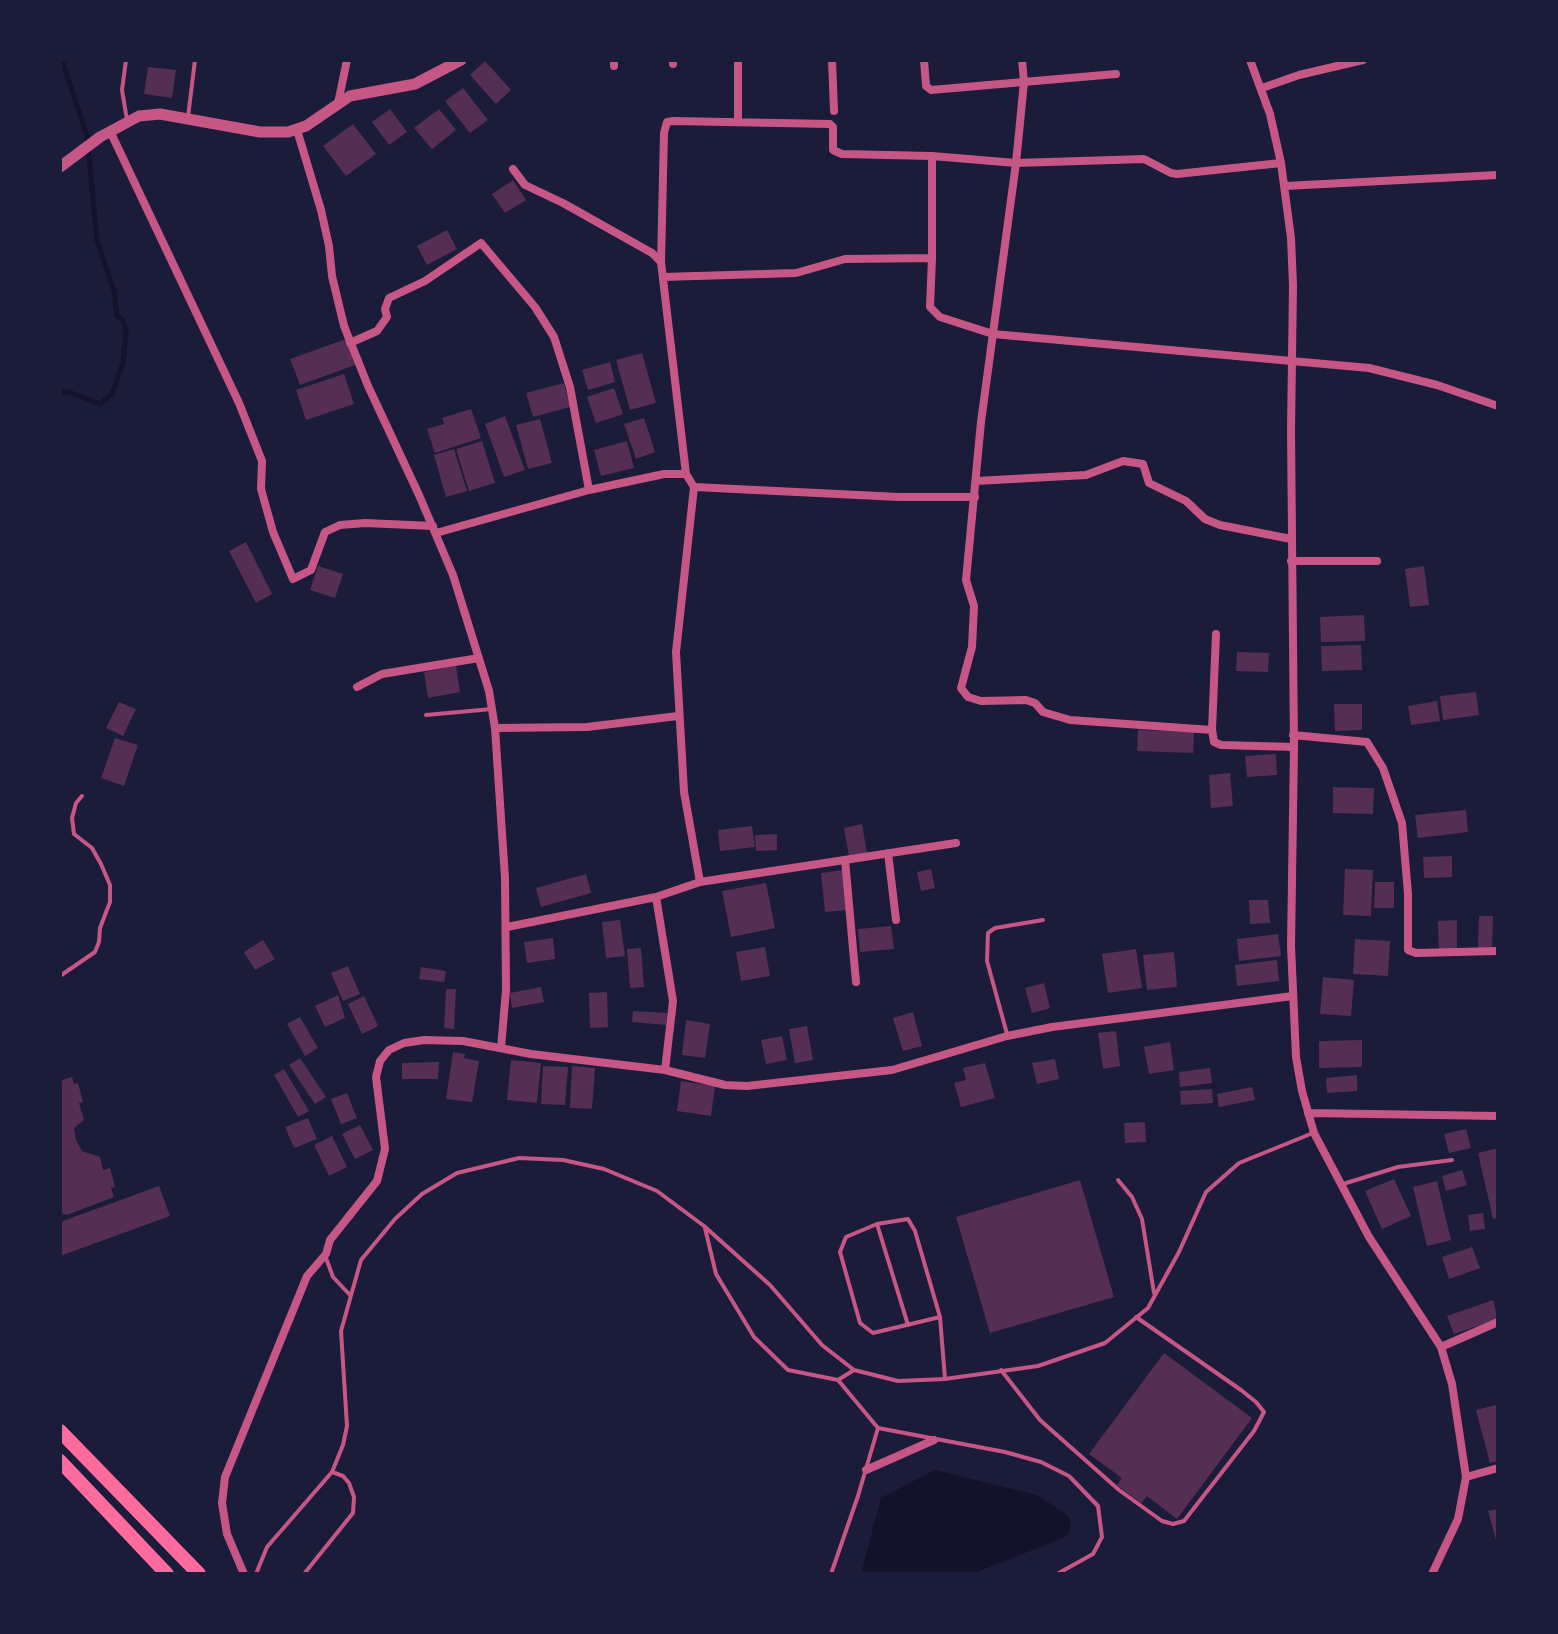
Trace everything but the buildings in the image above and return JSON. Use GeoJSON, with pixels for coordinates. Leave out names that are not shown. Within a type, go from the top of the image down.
{"type":"FeatureCollection","features":[{"type":"Feature","properties":{"kind":"highway"},"geometry":{"type":"LineString","coordinates":[[60,1431],[199,1574]]}},
{"type":"Feature","properties":{"kind":"highway"},"geometry":{"type":"LineString","coordinates":[[60,1461],[167,1574]]}},
{"type":"Feature","properties":{"kind":"street"},"geometry":{"type":"LineString","coordinates":[[338,103],[347,60]]}},
{"type":"Feature","properties":{"kind":"street"},"geometry":{"type":"LineString","coordinates":[[60,167],[127,120],[150,114],[260,132],[297,130],[357,94],[415,84],[461,60]]}},
{"type":"Feature","properties":{"kind":"street"},"geometry":{"type":"LineString","coordinates":[[738,60],[738,121]]}},
{"type":"Feature","properties":{"kind":"street"},"geometry":{"type":"LineString","coordinates":[[832,60],[834,111]]}},
{"type":"Feature","properties":{"kind":"street"},"geometry":{"type":"LineString","coordinates":[[924,60],[926,86],[931,90],[1116,74]]}},
{"type":"Feature","properties":{"kind":"street"},"geometry":{"type":"LineString","coordinates":[[1022,60],[1024,82],[1016,163],[993,334],[966,580],[974,606],[972,647],[961,688],[968,697],[981,701],[1026,700],[1035,703],[1043,712],[1070,720],[1212,730]]}},
{"type":"Feature","properties":{"kind":"street"},"geometry":{"type":"LineString","coordinates":[[1250,60],[1262,88],[1281,163],[1293,285],[1291,946],[1296,1057],[1314,1133],[1369,1237],[1441,1347],[1452,1384],[1466,1477],[1458,1519],[1432,1574]]}},
{"type":"Feature","properties":{"kind":"street"},"geometry":{"type":"LineString","coordinates":[[1262,88],[1299,75],[1363,60]]}},
{"type":"Feature","properties":{"kind":"street"},"geometry":{"type":"LineString","coordinates":[[700,882],[684,792],[678,716],[676,652],[694,487],[686,474],[661,262],[667,122],[833,125],[833,150],[842,154],[932,156],[1016,163],[1144,159],[1177,174],[1281,163]]}},
{"type":"Feature","properties":{"kind":"street"},"geometry":{"type":"LineString","coordinates":[[297,130],[321,210],[332,276],[350,343],[435,530],[468,618],[492,709],[507,927],[501,1048]]}},
{"type":"Feature","properties":{"kind":"street"},"geometry":{"type":"LineString","coordinates":[[105,134],[239,403],[262,461],[261,489],[273,532],[293,579],[311,570],[325,532],[340,525],[365,523],[435,530],[589,490],[664,474],[686,474]]}},
{"type":"Feature","properties":{"kind":"street"},"geometry":{"type":"LineString","coordinates":[[932,156],[930,307],[934,313],[993,334],[1369,368],[1437,385],[1498,406]]}},
{"type":"Feature","properties":{"kind":"street"},"geometry":{"type":"LineString","coordinates":[[513,169],[525,185],[627,239],[661,262]]}},
{"type":"Feature","properties":{"kind":"street"},"geometry":{"type":"LineString","coordinates":[[1285,186],[1498,175]]}},
{"type":"Feature","properties":{"kind":"street"},"geometry":{"type":"LineString","coordinates":[[350,343],[377,331],[387,317],[385,309],[389,298],[425,281],[481,243],[535,307],[554,337],[570,387],[589,490]]}},
{"type":"Feature","properties":{"kind":"street"},"geometry":{"type":"LineString","coordinates":[[663,277],[796,273],[845,259],[932,258]]}},
{"type":"Feature","properties":{"kind":"street"},"geometry":{"type":"LineString","coordinates":[[976,481],[1086,475],[1123,461],[1143,464],[1149,483],[1186,501],[1205,519],[1220,525],[1291,539]]}},
{"type":"Feature","properties":{"kind":"street"},"geometry":{"type":"LineString","coordinates":[[694,487],[885,497],[975,497]]}},
{"type":"Feature","properties":{"kind":"street"},"geometry":{"type":"LineString","coordinates":[[1291,561],[1377,561]]}},
{"type":"Feature","properties":{"kind":"street"},"geometry":{"type":"LineString","coordinates":[[1216,634],[1214,742],[1221,745],[1294,747]]}},
{"type":"Feature","properties":{"kind":"street"},"geometry":{"type":"LineString","coordinates":[[357,687],[382,674],[479,658]]}},
{"type":"Feature","properties":{"kind":"street"},"geometry":{"type":"LineString","coordinates":[[495,728],[587,727],[678,716]]}},
{"type":"Feature","properties":{"kind":"street"},"geometry":{"type":"LineString","coordinates":[[1293,735],[1367,742],[1383,768],[1402,823],[1408,894],[1408,950],[1416,953],[1498,951]]}},
{"type":"Feature","properties":{"kind":"street"},"geometry":{"type":"LineString","coordinates":[[507,927],[656,897],[700,882],[956,843]]}},
{"type":"Feature","properties":{"kind":"street"},"geometry":{"type":"LineString","coordinates":[[888,853],[896,920]]}},
{"type":"Feature","properties":{"kind":"street"},"geometry":{"type":"LineString","coordinates":[[845,860],[856,982]]}},
{"type":"Feature","properties":{"kind":"street"},"geometry":{"type":"LineString","coordinates":[[656,897],[673,1001],[665,1070]]}},
{"type":"Feature","properties":{"kind":"street"},"geometry":{"type":"LineString","coordinates":[[244,1574],[227,1534],[222,1503],[225,1477],[307,1276],[326,1254],[330,1240],[377,1181],[383,1165],[384,1133],[376,1077],[380,1061],[389,1050],[404,1043],[424,1040],[463,1041],[531,1054],[665,1070],[725,1085],[747,1086],[892,1070],[1007,1036],[1108,1019],[1293,996]]}},
{"type":"Feature","properties":{"kind":"street"},"geometry":{"type":"LineString","coordinates":[[1308,1113],[1498,1116]]}},
{"type":"Feature","properties":{"kind":"street"},"geometry":{"type":"LineString","coordinates":[[1441,1347],[1498,1322]]}},
{"type":"Feature","properties":{"kind":"street"},"geometry":{"type":"LineString","coordinates":[[866,1470],[934,1440]]}},
{"type":"Feature","properties":{"kind":"street"},"geometry":{"type":"LineString","coordinates":[[1466,1477],[1498,1468]]}},
{"type":"Feature","properties":{"kind":"lane"},"geometry":{"type":"LineString","coordinates":[[126,60],[122,90],[127,120]]}},
{"type":"Feature","properties":{"kind":"lane"},"geometry":{"type":"LineString","coordinates":[[188,120],[195,60]]}},
{"type":"Feature","properties":{"kind":"lane"},"geometry":{"type":"LineString","coordinates":[[426,715],[492,709]]}},
{"type":"Feature","properties":{"kind":"lane"},"geometry":{"type":"LineString","coordinates":[[60,976],[95,952],[110,902],[110,885],[101,864],[92,848],[74,834],[72,818],[76,803],[82,796]]}},
{"type":"Feature","properties":{"kind":"lane"},"geometry":{"type":"LineString","coordinates":[[1007,1036],[987,961],[988,933],[995,928],[1043,920]]}},
{"type":"Feature","properties":{"kind":"lane"},"geometry":{"type":"LineString","coordinates":[[256,1574],[267,1547],[332,1472],[347,1426],[341,1331],[361,1260],[395,1219],[422,1194],[457,1173],[519,1158],[563,1160],[604,1169],[657,1191],[704,1226],[770,1285],[822,1345],[854,1370],[898,1381],[945,1379],[1038,1366],[1105,1343],[1148,1308],[1179,1252],[1206,1192],[1239,1163],[1314,1133]]}},
{"type":"Feature","properties":{"kind":"lane"},"geometry":{"type":"LineString","coordinates":[[1341,1185],[1398,1167],[1452,1160]]}},
{"type":"Feature","properties":{"kind":"lane"},"geometry":{"type":"LineString","coordinates":[[1118,1180],[1132,1197],[1142,1219],[1155,1295]]}},
{"type":"Feature","properties":{"kind":"lane"},"geometry":{"type":"LineString","coordinates":[[940,1317],[873,1333],[860,1323],[840,1252],[846,1237],[877,1224],[908,1219],[915,1231],[940,1317],[945,1379]]}},
{"type":"Feature","properties":{"kind":"lane"},"geometry":{"type":"LineString","coordinates":[[877,1224],[908,1325]]}},
{"type":"Feature","properties":{"kind":"lane"},"geometry":{"type":"LineString","coordinates":[[704,1226],[716,1274],[754,1337],[788,1370],[838,1380],[878,1428],[1005,1452],[1041,1462],[1069,1476],[1098,1506],[1102,1537],[1093,1554],[1057,1574]]}},
{"type":"Feature","properties":{"kind":"lane"},"geometry":{"type":"LineString","coordinates":[[326,1254],[333,1277],[350,1295]]}},
{"type":"Feature","properties":{"kind":"lane"},"geometry":{"type":"LineString","coordinates":[[1001,1370],[1040,1420],[1108,1481],[1162,1521],[1173,1524],[1184,1521],[1254,1431],[1264,1412],[1241,1390],[1136,1317]]}},
{"type":"Feature","properties":{"kind":"lane"},"geometry":{"type":"LineString","coordinates":[[838,1380],[854,1370]]}},
{"type":"Feature","properties":{"kind":"lane"},"geometry":{"type":"LineString","coordinates":[[831,1574],[878,1428]]}},
{"type":"Feature","properties":{"kind":"lane"},"geometry":{"type":"LineString","coordinates":[[304,1574],[353,1513],[354,1497],[349,1483],[343,1476],[332,1472]]}},
{"type":"Feature","properties":{"kind":"shaded area"},"geometry":{"type":"Polygon","coordinates":[[[935,1470],[1037,1495],[1065,1513],[1070,1520],[1070,1532],[1065,1537],[972,1574],[861,1574],[881,1498],[935,1470]]]}},
{"type":"Feature","properties":{"kind":"waterway"},"geometry":{"type":"LineString","coordinates":[[60,392],[69,392],[100,404],[112,394],[123,363],[126,330],[123,320],[117,316],[114,291],[97,240],[87,136],[62,60]]}}]}
